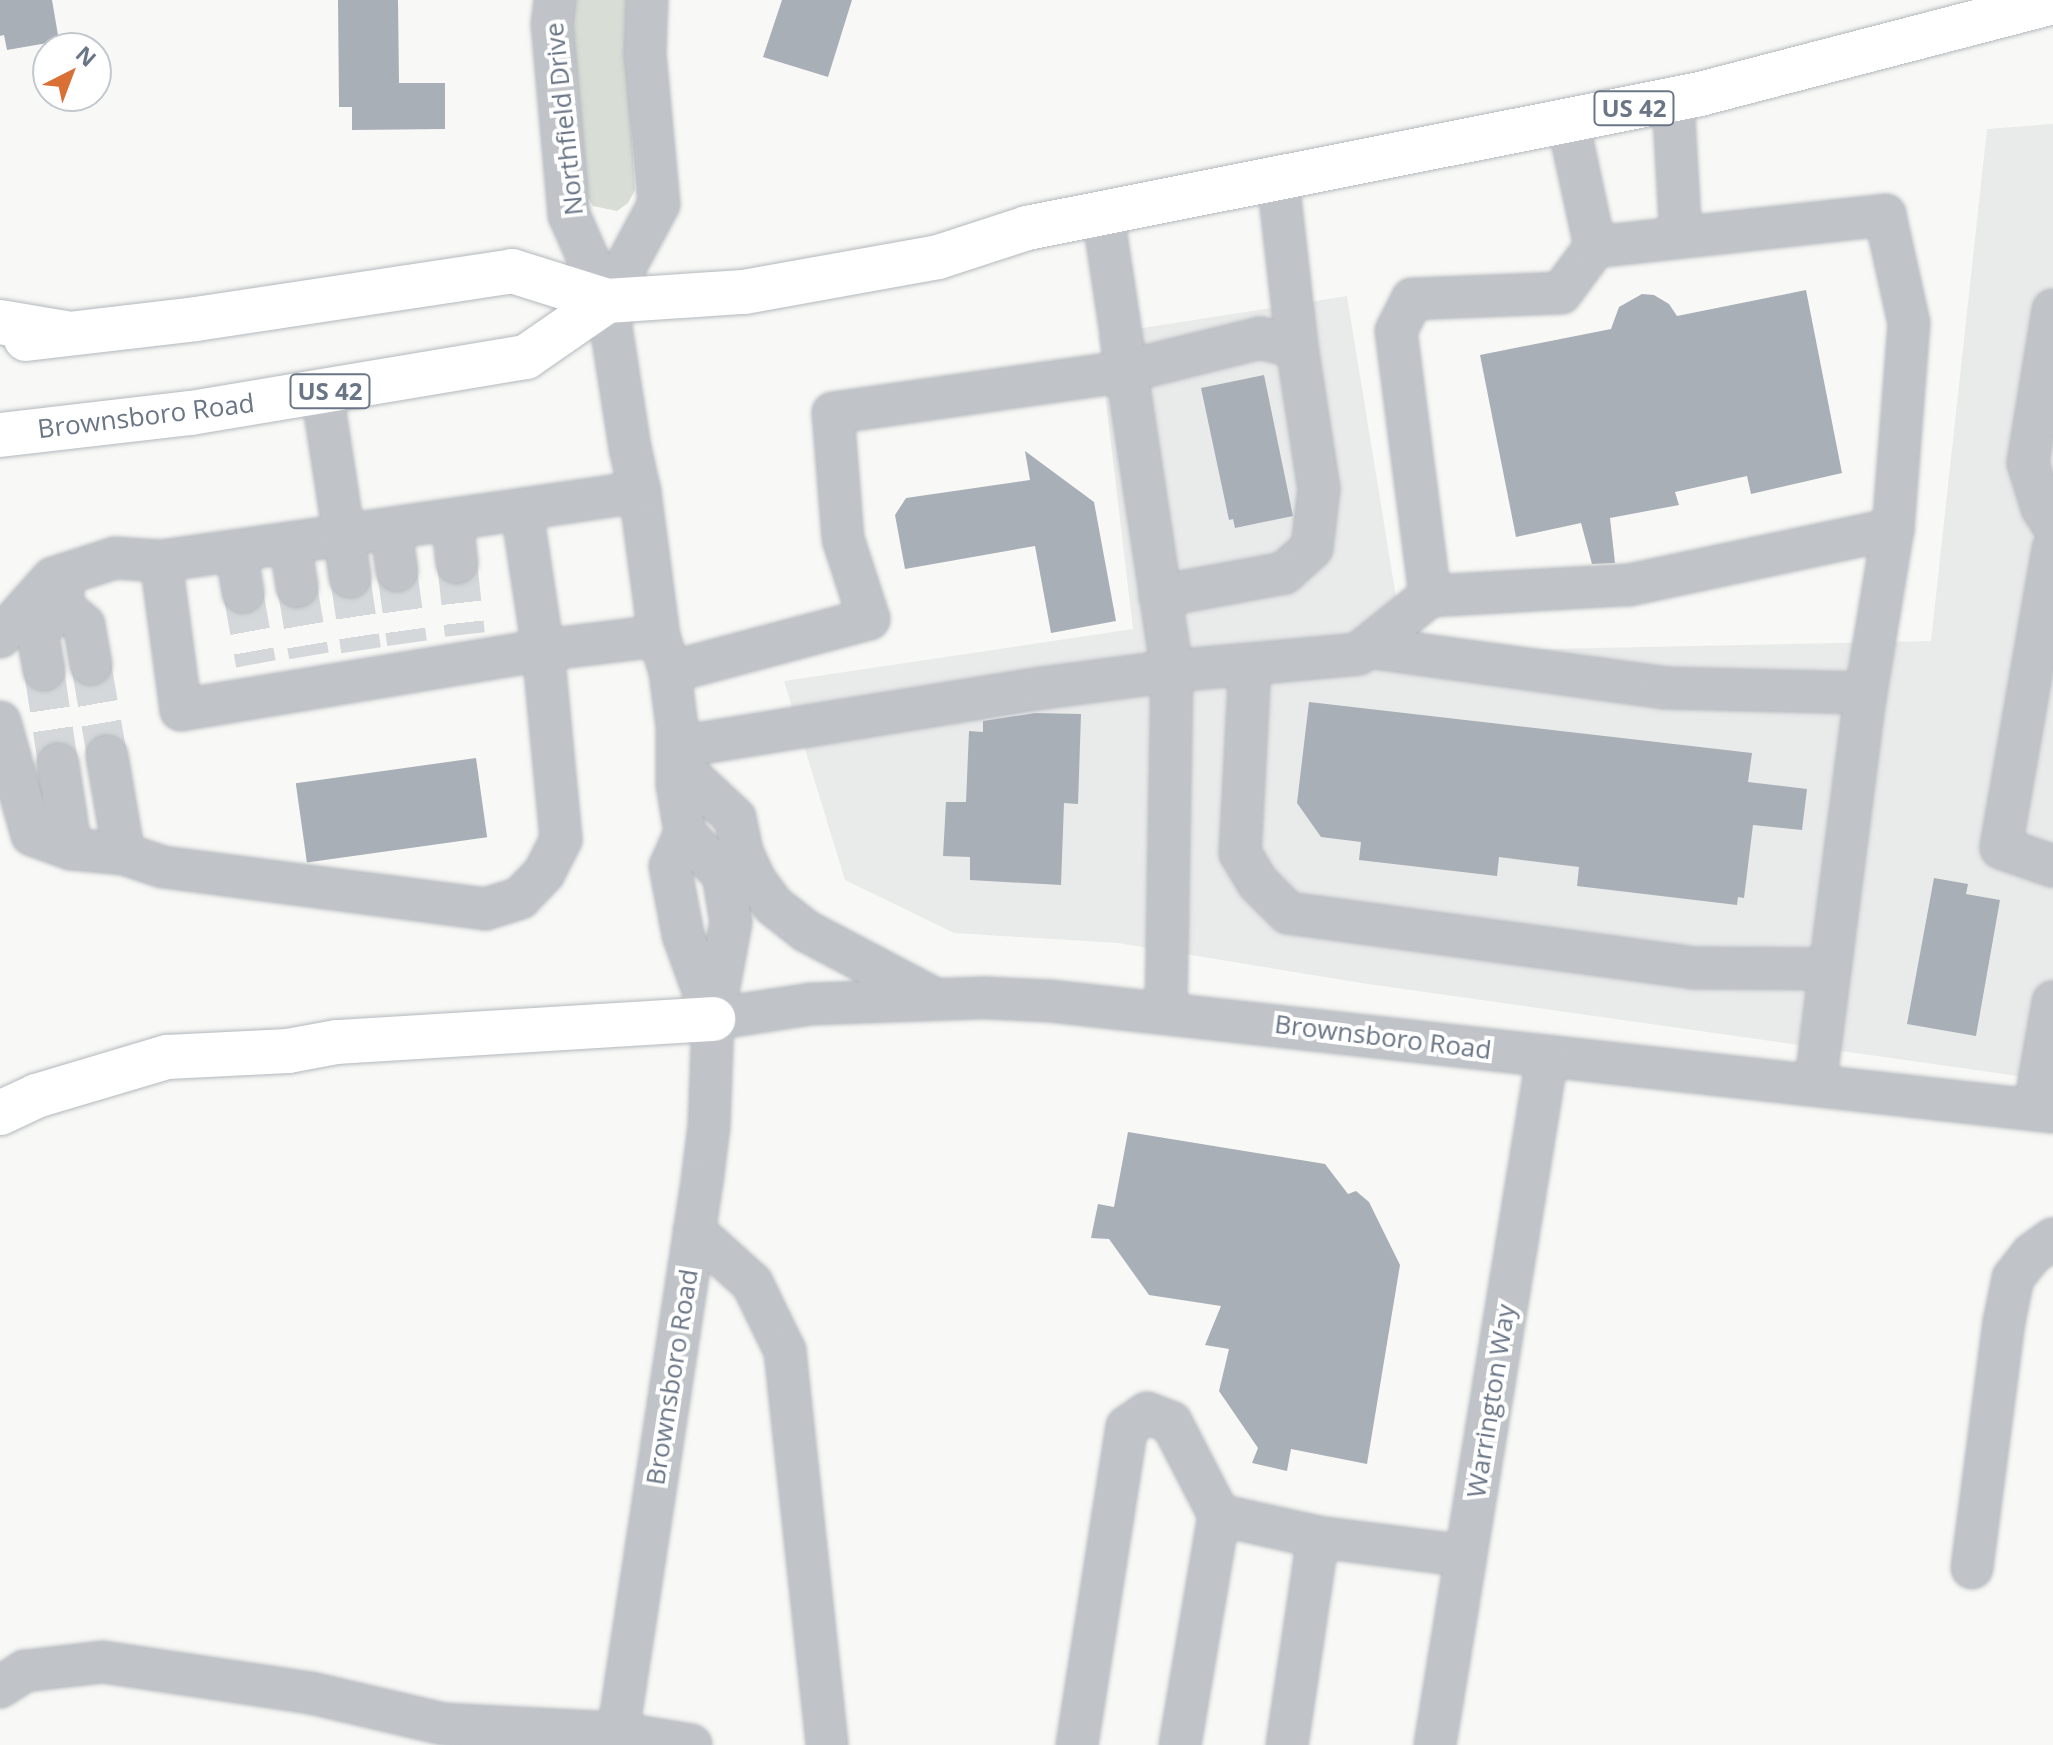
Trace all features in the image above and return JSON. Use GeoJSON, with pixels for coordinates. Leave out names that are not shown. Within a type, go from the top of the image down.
{"type":"FeatureCollection","features":[{"type":"Feature","properties":{"kind":"main road","name":"US 42"},"geometry":{"type":"LineString","coordinates":[[0,344],[65,333],[196,319],[512,271],[607,301],[744,292],[938,257],[1027,228],[1673,100],[2053,2]]}},
{"type":"Feature","properties":{"kind":"main road","name":"Brownsboro Road"},"geometry":{"type":"LineString","coordinates":[[0,435],[191,413],[526,357],[607,301]]}},
{"type":"Feature","properties":{"kind":"main road"},"geometry":{"type":"LineString","coordinates":[[0,322],[65,333]]}},
{"type":"Feature","properties":{"kind":"main road"},"geometry":{"type":"LineString","coordinates":[[0,1113],[36,1096],[167,1057],[288,1051],[337,1042],[713,1019]]}},
{"type":"Feature","properties":{"kind":"street","name":"Northfield Drive"},"geometry":{"type":"LineString","coordinates":[[555,0],[552,24],[569,215],[607,301]]}},
{"type":"Feature","properties":{"kind":"street"},"geometry":{"type":"LineString","coordinates":[[607,301],[659,204],[645,54],[647,0]]}},
{"type":"Feature","properties":{"kind":"street"},"geometry":{"type":"LineString","coordinates":[[1673,100],[1681,237]]}},
{"type":"Feature","properties":{"kind":"street"},"geometry":{"type":"LineString","coordinates":[[1568,122],[1595,247]]}},
{"type":"Feature","properties":{"kind":"street"},"geometry":{"type":"LineString","coordinates":[[1160,596],[1284,573],[1312,548],[1319,489],[1297,347],[1278,180]]}},
{"type":"Feature","properties":{"kind":"street"},"geometry":{"type":"LineString","coordinates":[[1103,214],[1172,671],[1166,1011]]}},
{"type":"Feature","properties":{"kind":"street"},"geometry":{"type":"LineString","coordinates":[[1430,596],[1396,331],[1412,299],[1561,293],[1595,247],[1885,215],[1909,323],[1893,529],[1866,693],[1815,1085]]}},
{"type":"Feature","properties":{"kind":"street","name":"Brownsboro Road"},"geometry":{"type":"LineString","coordinates":[[607,301],[640,492],[678,756],[677,784],[685,833],[670,866],[683,935],[713,1019],[709,1126],[618,1733]]}},
{"type":"Feature","properties":{"kind":"street"},"geometry":{"type":"LineString","coordinates":[[2053,310],[2028,463],[2042,508],[2053,525]]}},
{"type":"Feature","properties":{"kind":"street"},"geometry":{"type":"LineString","coordinates":[[161,561],[181,710],[259,680],[466,649],[664,654],[869,619],[843,539],[833,413],[1127,371],[1260,338],[1297,347]]}},
{"type":"Feature","properties":{"kind":"street"},"geometry":{"type":"LineString","coordinates":[[322,392],[350,577]]}},
{"type":"Feature","properties":{"kind":"street"},"geometry":{"type":"LineString","coordinates":[[44,670],[37,631],[62,590],[115,558],[161,561],[640,492]]}},
{"type":"Feature","properties":{"kind":"street"},"geometry":{"type":"LineString","coordinates":[[0,722],[32,835],[71,849],[124,854],[163,867],[485,909],[520,898],[544,873],[561,839],[543,650],[522,511]]}},
{"type":"Feature","properties":{"kind":"street"},"geometry":{"type":"LineString","coordinates":[[452,520],[457,563]]}},
{"type":"Feature","properties":{"kind":"street"},"geometry":{"type":"LineString","coordinates":[[391,529],[397,571]]}},
{"type":"Feature","properties":{"kind":"street"},"geometry":{"type":"LineString","coordinates":[[678,756],[1043,688],[1172,671],[1358,654],[1430,596],[1629,585],[1893,529]]}},
{"type":"Feature","properties":{"kind":"street"},"geometry":{"type":"LineString","coordinates":[[290,543],[297,586]]}},
{"type":"Feature","properties":{"kind":"street"},"geometry":{"type":"LineString","coordinates":[[2053,549],[2001,848],[2053,866]]}},
{"type":"Feature","properties":{"kind":"street"},"geometry":{"type":"LineString","coordinates":[[236,551],[243,592]]}},
{"type":"Feature","properties":{"kind":"street"},"geometry":{"type":"LineString","coordinates":[[0,637],[53,578],[84,625],[91,664]]}},
{"type":"Feature","properties":{"kind":"street"},"geometry":{"type":"LineString","coordinates":[[1367,647],[1665,688],[1866,693]]}},
{"type":"Feature","properties":{"kind":"street"},"geometry":{"type":"LineString","coordinates":[[1250,665],[1240,853],[1258,883],[1288,913],[1693,968],[1830,969]]}},
{"type":"Feature","properties":{"kind":"street"},"geometry":{"type":"LineString","coordinates":[[107,756],[124,854]]}},
{"type":"Feature","properties":{"kind":"street"},"geometry":{"type":"LineString","coordinates":[[678,756],[735,818],[742,852],[755,880],[773,905],[806,931],[934,999]]}},
{"type":"Feature","properties":{"kind":"street"},"geometry":{"type":"LineString","coordinates":[[58,764],[71,849]]}},
{"type":"Feature","properties":{"kind":"street","name":"Brownsboro Road"},"geometry":{"type":"LineString","coordinates":[[713,1019],[811,1004],[934,999],[1050,1001],[1166,1011],[1547,1058],[2044,1111]]}},
{"type":"Feature","properties":{"kind":"street"},"geometry":{"type":"LineString","coordinates":[[2044,1111],[2053,1002]]}},
{"type":"Feature","properties":{"kind":"street","name":"Warrington Way"},"geometry":{"type":"LineString","coordinates":[[1435,1745],[1547,1058]]}},
{"type":"Feature","properties":{"kind":"street"},"geometry":{"type":"LineString","coordinates":[[694,1231],[752,1283],[785,1351],[827,1745]]}},
{"type":"Feature","properties":{"kind":"street"},"geometry":{"type":"LineString","coordinates":[[1972,1568],[2004,1322],[2013,1278],[2032,1254],[2053,1239]]}},
{"type":"Feature","properties":{"kind":"street"},"geometry":{"type":"LineString","coordinates":[[1077,1745],[1127,1427],[1147,1413],[1171,1422],[1219,1515],[1180,1745]]}},
{"type":"Feature","properties":{"kind":"street"},"geometry":{"type":"LineString","coordinates":[[1219,1515],[1318,1537],[1466,1556]]}},
{"type":"Feature","properties":{"kind":"street"},"geometry":{"type":"LineString","coordinates":[[1287,1745],[1318,1537]]}},
{"type":"Feature","properties":{"kind":"street"},"geometry":{"type":"LineString","coordinates":[[0,1687],[25,1671],[103,1662],[311,1693],[442,1734],[618,1733],[684,1744]]}},
{"type":"Feature","properties":{"kind":"shaded area"},"geometry":{"type":"Polygon","coordinates":[[[572,0],[631,0],[629,92],[635,190],[628,203],[617,211],[593,206],[586,194],[571,87],[572,0]]]}},
{"type":"Feature","properties":{"kind":"shaded area"},"geometry":{"type":"Polygon","coordinates":[[[2053,124],[2053,1081],[1361,983],[1118,943],[954,933],[845,880],[784,681],[1133,629],[1098,335],[1347,296],[1405,652],[1931,641],[1987,129],[2053,124]]]}},
{"type":"Feature","properties":{"kind":"building"},"geometry":{"type":"Polygon","coordinates":[[[0,0],[52,0],[57,32],[32,32],[32,46],[7,50],[4,35],[0,36],[0,0]]]}},
{"type":"Feature","properties":{"kind":"building"},"geometry":{"type":"Polygon","coordinates":[[[338,0],[398,0],[399,83],[445,83],[445,129],[352,130],[352,107],[339,107],[338,0]]]}},
{"type":"Feature","properties":{"kind":"building"},"geometry":{"type":"Polygon","coordinates":[[[782,0],[852,0],[828,77],[763,57],[782,0]]]}},
{"type":"Feature","properties":{"kind":"building"},"geometry":{"type":"Polygon","coordinates":[[[1806,290],[1842,473],[1751,494],[1747,476],[1675,492],[1679,505],[1610,518],[1615,563],[1592,564],[1581,523],[1516,537],[1480,355],[1611,329],[1619,307],[1642,294],[1654,295],[1669,304],[1677,316],[1806,290]]]}},
{"type":"Feature","properties":{"kind":"building"},"geometry":{"type":"Polygon","coordinates":[[[1264,375],[1293,516],[1235,528],[1233,519],[1229,520],[1201,388],[1264,375]]]}},
{"type":"Feature","properties":{"kind":"building"},"geometry":{"type":"Polygon","coordinates":[[[1025,451],[1094,502],[1116,621],[1051,633],[1035,546],[905,569],[895,515],[906,498],[1030,480],[1025,451]]]}},
{"type":"Feature","properties":{"kind":"building"},"geometry":{"type":"Polygon","coordinates":[[[1309,702],[1752,753],[1748,782],[1807,789],[1802,830],[1753,825],[1744,898],[1738,897],[1737,905],[1577,886],[1579,867],[1499,857],[1497,876],[1359,860],[1361,842],[1321,837],[1297,803],[1309,702]]]}},
{"type":"Feature","properties":{"kind":"building"},"geometry":{"type":"Polygon","coordinates":[[[1035,713],[1081,714],[1078,804],[1064,803],[1061,885],[970,880],[970,857],[943,856],[946,802],[966,802],[969,731],[983,732],[983,721],[1035,713]]]}},
{"type":"Feature","properties":{"kind":"building"},"geometry":{"type":"Polygon","coordinates":[[[476,758],[487,837],[307,863],[296,783],[476,758]]]}},
{"type":"Feature","properties":{"kind":"building"},"geometry":{"type":"Polygon","coordinates":[[[1934,878],[1968,884],[1966,894],[2000,900],[1976,1036],[1907,1024],[1934,878]]]}},
{"type":"Feature","properties":{"kind":"building"},"geometry":{"type":"Polygon","coordinates":[[[1128,1132],[1325,1164],[1348,1194],[1356,1191],[1369,1202],[1400,1265],[1367,1464],[1291,1449],[1287,1471],[1252,1463],[1258,1448],[1219,1391],[1229,1349],[1205,1345],[1221,1306],[1149,1295],[1109,1239],[1091,1238],[1098,1204],[1114,1207],[1128,1132]]]}},
{"type":"Feature","properties":{"kind":"tunnel"},"geometry":{"type":"LineString","coordinates":[[457,563],[465,635]]}},
{"type":"Feature","properties":{"kind":"tunnel"},"geometry":{"type":"LineString","coordinates":[[397,571],[407,643]]}},
{"type":"Feature","properties":{"kind":"tunnel"},"geometry":{"type":"LineString","coordinates":[[350,577],[361,650]]}},
{"type":"Feature","properties":{"kind":"tunnel"},"geometry":{"type":"LineString","coordinates":[[297,586],[309,656]]}},
{"type":"Feature","properties":{"kind":"tunnel"},"geometry":{"type":"LineString","coordinates":[[243,592],[256,664]]}},
{"type":"Feature","properties":{"kind":"tunnel"},"geometry":{"type":"LineString","coordinates":[[91,664],[107,756]]}},
{"type":"Feature","properties":{"kind":"tunnel"},"geometry":{"type":"LineString","coordinates":[[44,670],[58,764]]}}]}
